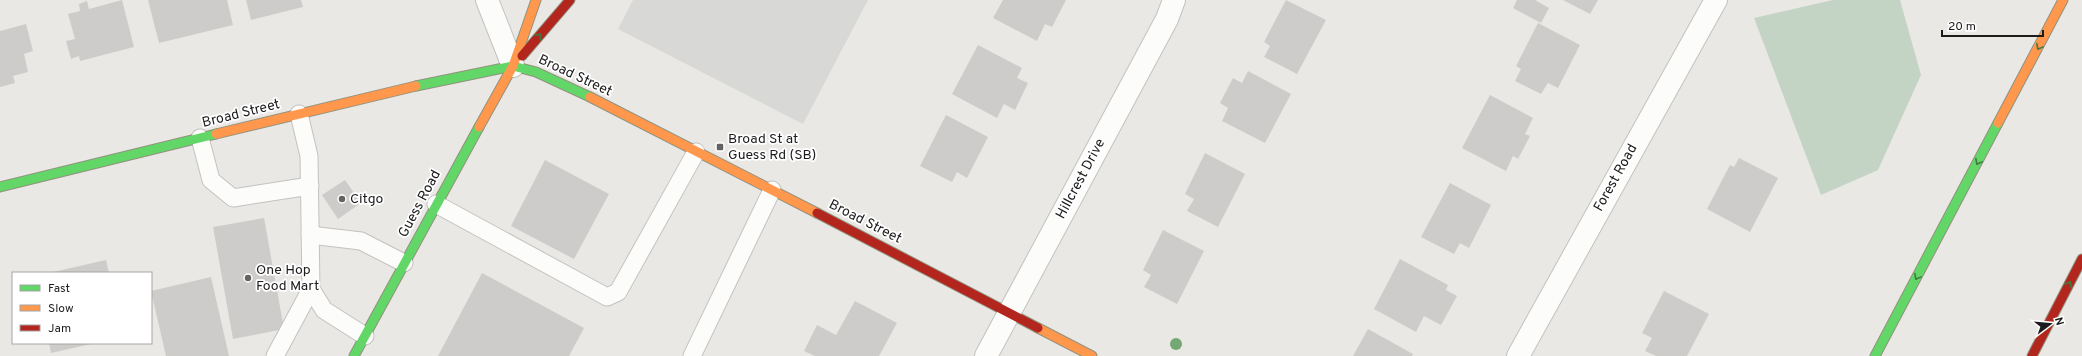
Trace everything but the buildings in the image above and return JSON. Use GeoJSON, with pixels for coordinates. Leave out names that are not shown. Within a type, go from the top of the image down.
{"type":"FeatureCollection","features":[{"type":"Feature","properties":{"kind":"main road","name":"Guess Road"},"geometry":{"type":"LineString","coordinates":[[354,356],[513,66],[536,0]]}},
{"type":"Feature","properties":{"kind":"main road","name":"Guess Road"},"geometry":{"type":"LineString","coordinates":[[513,66],[570,0]]}},
{"type":"Feature","properties":{"kind":"main road"},"geometry":{"type":"LineString","coordinates":[[1875,356],[2063,0]]}},
{"type":"Feature","properties":{"kind":"main road","name":"Broad Street"},"geometry":{"type":"LineString","coordinates":[[0,187],[404,88],[513,66],[536,72],[562,83],[1092,356]]}},
{"type":"Feature","properties":{"kind":"main road"},"geometry":{"type":"LineString","coordinates":[[2032,356],[2082,259]]}},
{"type":"Feature","properties":{"kind":"street"},"geometry":{"type":"LineString","coordinates":[[486,0],[513,66]]}},
{"type":"Feature","properties":{"kind":"street","name":"Hillcrest Drive"},"geometry":{"type":"LineString","coordinates":[[986,356],[1167,19],[1174,0]]}},
{"type":"Feature","properties":{"kind":"street","name":"Forest Road"},"geometry":{"type":"LineString","coordinates":[[1518,356],[1716,0]]}},
{"type":"Feature","properties":{"kind":"lane"},"geometry":{"type":"LineString","coordinates":[[275,356],[311,289],[309,156],[299,114]]}},
{"type":"Feature","properties":{"kind":"lane"},"geometry":{"type":"LineString","coordinates":[[200,138],[211,180],[233,198],[310,186]]}},
{"type":"Feature","properties":{"kind":"lane"},"geometry":{"type":"LineString","coordinates":[[436,204],[607,297],[618,292],[696,152]]}},
{"type":"Feature","properties":{"kind":"lane"},"geometry":{"type":"LineString","coordinates":[[692,356],[772,190]]}},
{"type":"Feature","properties":{"kind":"lane"},"geometry":{"type":"LineString","coordinates":[[310,235],[361,240],[404,263]]}},
{"type":"Feature","properties":{"kind":"lane"},"geometry":{"type":"LineString","coordinates":[[311,289],[324,310],[365,336]]}},
{"type":"Feature","properties":{"kind":"shaded area"},"geometry":{"type":"Polygon","coordinates":[[[633,0],[868,0],[803,124],[618,29],[633,0]]]}},
{"type":"Feature","properties":{"kind":"green space"},"geometry":{"type":"Polygon","coordinates":[[[1833,0],[1900,0],[1921,75],[1878,170],[1821,195],[1754,18],[1833,0]]]}},
{"type":"Feature","properties":{"kind":"traffic: fast"},"geometry":{"type":"LineString","coordinates":[[416,86],[513,66],[536,72],[590,97]]}},
{"type":"Feature","properties":{"kind":"traffic: fast"},"geometry":{"type":"LineString","coordinates":[[1875,356],[1998,123]]}},
{"type":"Feature","properties":{"kind":"traffic: fast"},"geometry":{"type":"LineString","coordinates":[[354,356],[479,127]]}},
{"type":"Feature","properties":{"kind":"traffic: fast"},"geometry":{"type":"LineString","coordinates":[[0,187],[216,134]]}},
{"type":"Feature","properties":{"kind":"traffic: slow"},"geometry":{"type":"LineString","coordinates":[[479,127],[513,66],[536,0]]}},
{"type":"Feature","properties":{"kind":"traffic: slow"},"geometry":{"type":"LineString","coordinates":[[1998,123],[2063,0]]}},
{"type":"Feature","properties":{"kind":"traffic: slow"},"geometry":{"type":"LineString","coordinates":[[216,134],[416,86]]}},
{"type":"Feature","properties":{"kind":"traffic: slow"},"geometry":{"type":"LineString","coordinates":[[590,97],[817,213]]}},
{"type":"Feature","properties":{"kind":"traffic: slow"},"geometry":{"type":"LineString","coordinates":[[1038,328],[1092,356]]}},
{"type":"Feature","properties":{"kind":"traffic: jam"},"geometry":{"type":"LineString","coordinates":[[522,56],[570,0]]}},
{"type":"Feature","properties":{"kind":"traffic: jam"},"geometry":{"type":"LineString","coordinates":[[817,213],[1038,328]]}},
{"type":"Feature","properties":{"kind":"traffic: jam"},"geometry":{"type":"LineString","coordinates":[[2032,356],[2082,259]]}},
{"type":"Feature","properties":{"kind":"place","name":"Broad St at Guess Rd (SB)"},"geometry":{"type":"Point","coordinates":[720,147]}},
{"type":"Feature","properties":{"kind":"place","name":"Citgo"},"geometry":{"type":"Point","coordinates":[342,199]}},
{"type":"Feature","properties":{"kind":"place","name":"One Hop Food Mart"},"geometry":{"type":"Point","coordinates":[248,278]}}]}
